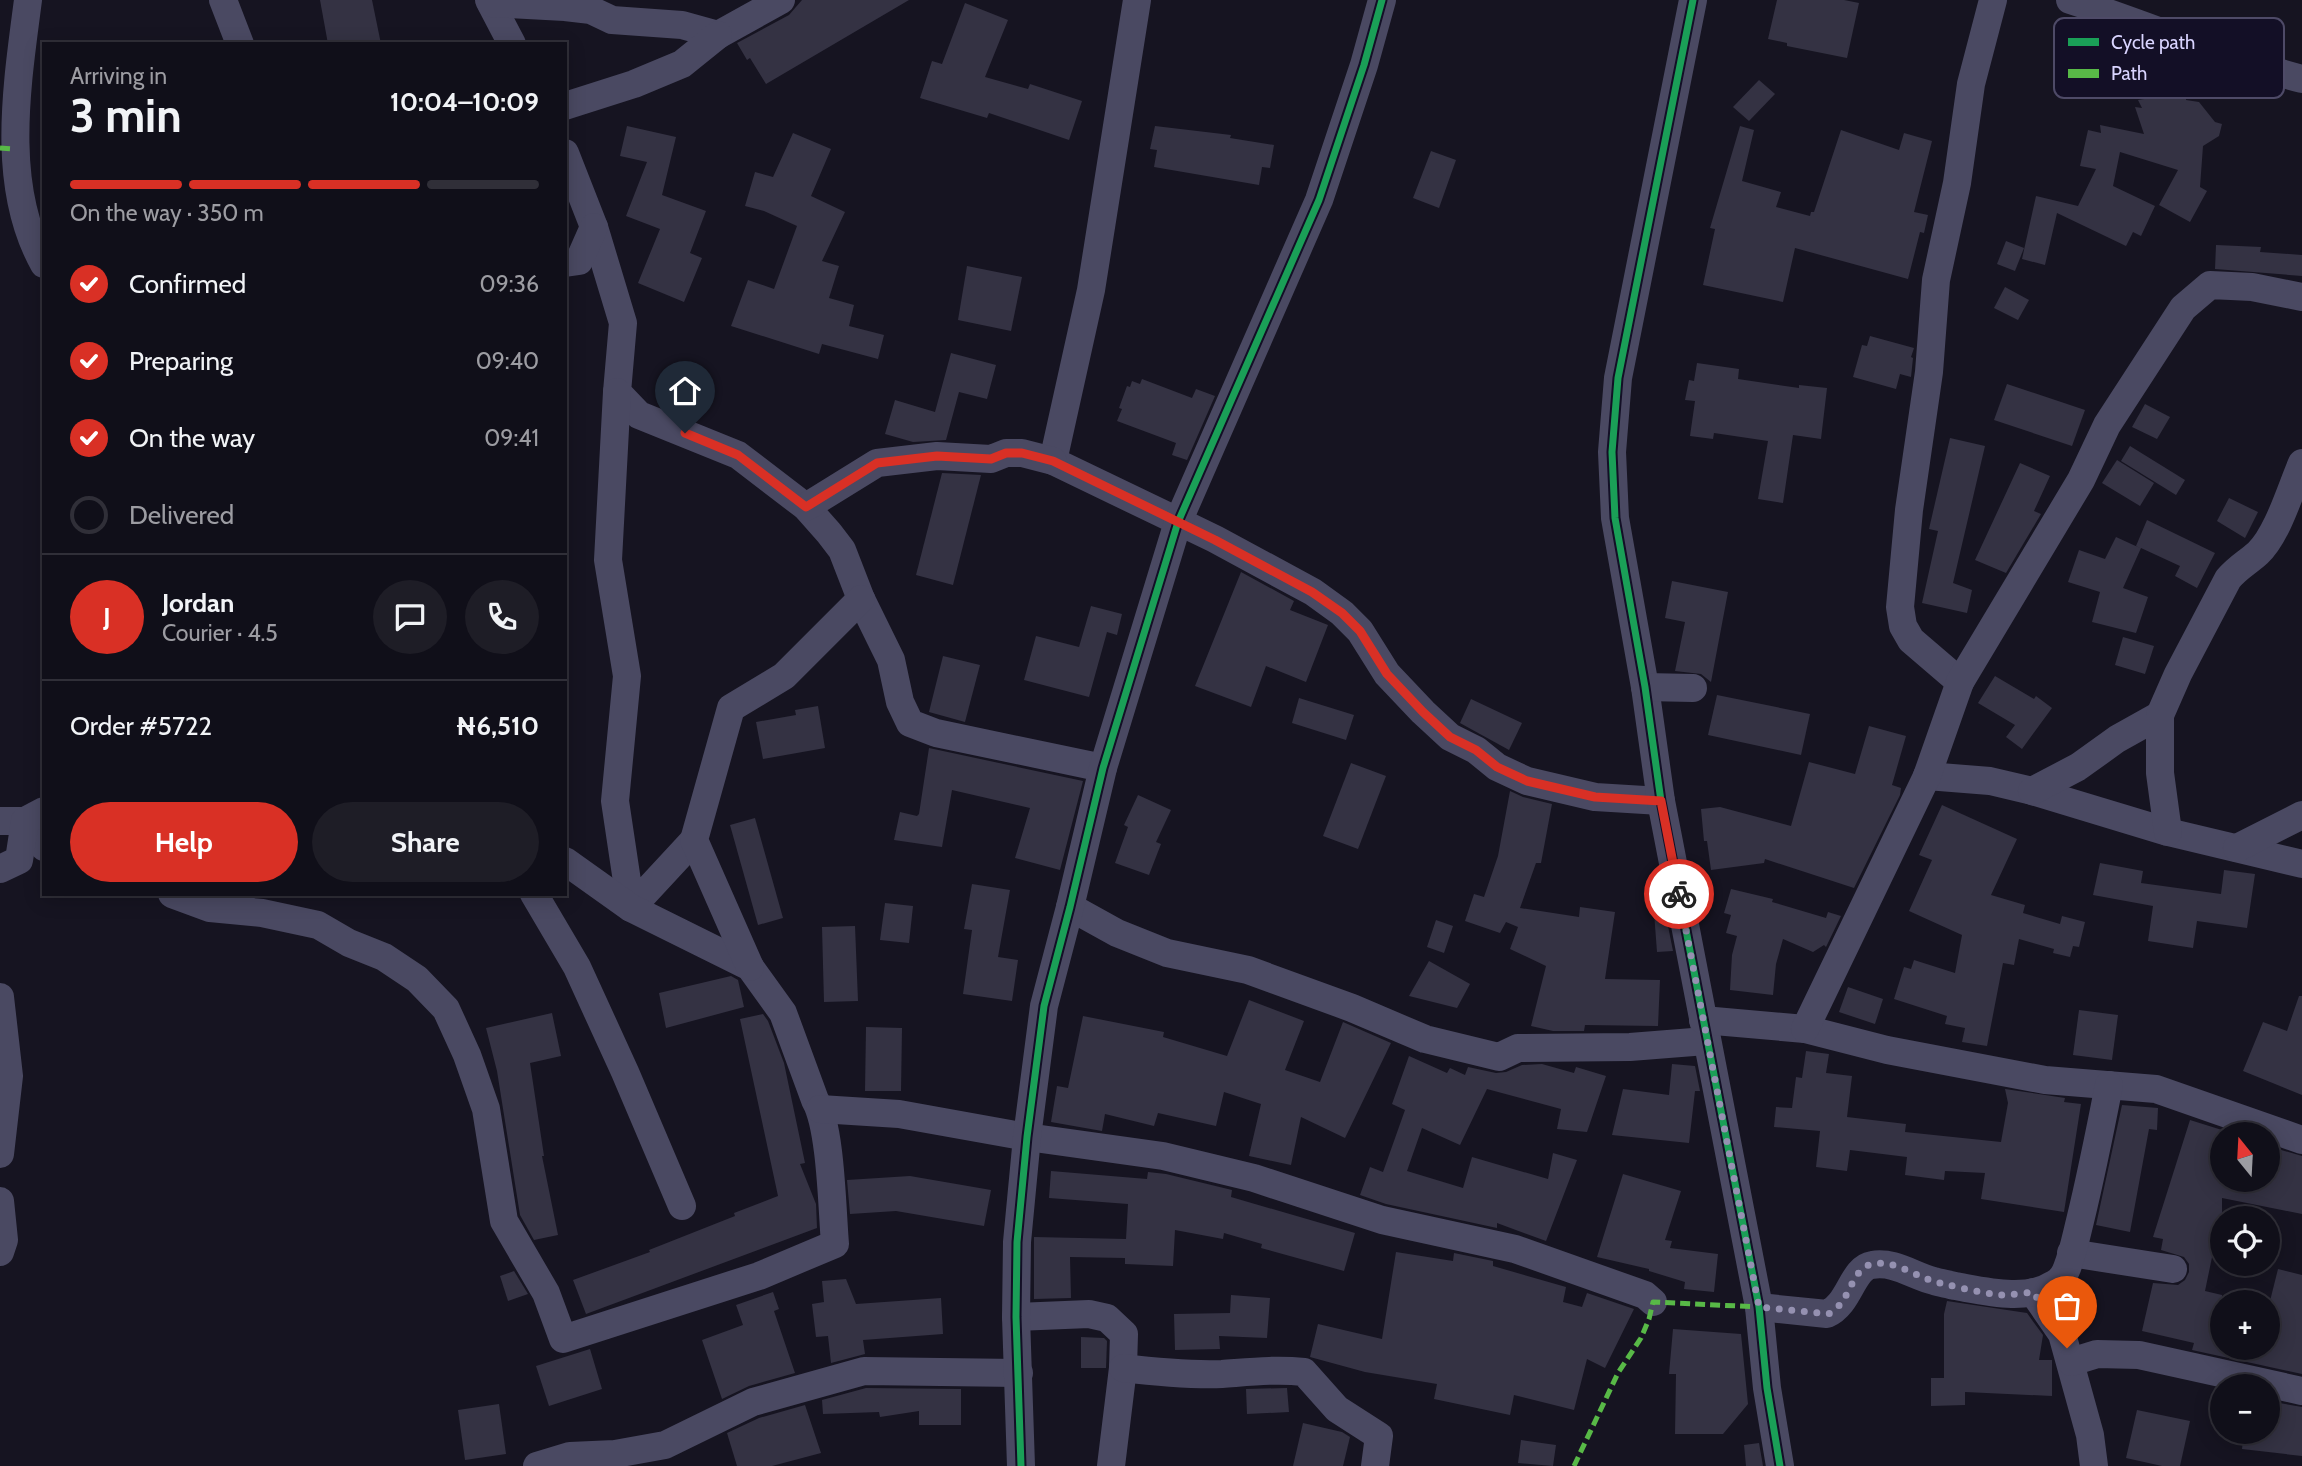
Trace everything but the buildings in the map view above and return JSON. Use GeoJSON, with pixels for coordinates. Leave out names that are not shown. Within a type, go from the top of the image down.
{"type":"FeatureCollection","features":[{"type":"Feature","properties":{"kind":"street"},"geometry":{"type":"LineString","coordinates":[[28,0],[16,100],[14,149],[20,198],[33,244],[42,260]]}},
{"type":"Feature","properties":{"kind":"street"},"geometry":{"type":"LineString","coordinates":[[223,0],[239,42]]}},
{"type":"Feature","properties":{"kind":"street"},"geometry":{"type":"LineString","coordinates":[[567,105],[634,85],[682,64],[718,35],[781,0]]}},
{"type":"Feature","properties":{"kind":"street"},"geometry":{"type":"LineString","coordinates":[[1053,461],[1091,290],[1137,0]]}},
{"type":"Feature","properties":{"kind":"street"},"geometry":{"type":"LineString","coordinates":[[1021,1466],[1016,1317],[1017,1242],[1044,1006],[1103,768],[1178,522],[1319,201],[1364,65],[1382,0]]}},
{"type":"Feature","properties":{"kind":"street"},"geometry":{"type":"LineString","coordinates":[[1693,0],[1618,378],[1612,452],[1615,518],[1645,687],[1661,801],[1759,1307],[1780,1466]]}},
{"type":"Feature","properties":{"kind":"street"},"geometry":{"type":"LineString","coordinates":[[1960,682],[1911,640],[1903,626],[1900,607],[1909,510],[1929,372],[1936,280],[1957,183],[1971,84],[1993,0]]}},
{"type":"Feature","properties":{"kind":"street"},"geometry":{"type":"LineString","coordinates":[[2070,0],[2123,18]]}},
{"type":"Feature","properties":{"kind":"street"},"geometry":{"type":"LineString","coordinates":[[490,2],[591,10],[612,20],[682,26],[718,35]]}},
{"type":"Feature","properties":{"kind":"street"},"geometry":{"type":"LineString","coordinates":[[490,2],[511,42]]}},
{"type":"Feature","properties":{"kind":"street"},"geometry":{"type":"LineString","coordinates":[[2284,74],[2302,79]]}},
{"type":"Feature","properties":{"kind":"street"},"geometry":{"type":"LineString","coordinates":[[567,158],[594,227],[623,323],[607,560],[627,676],[615,801],[631,908]]}},
{"type":"Feature","properties":{"kind":"street"},"geometry":{"type":"LineString","coordinates":[[567,263],[579,261],[594,227]]}},
{"type":"Feature","properties":{"kind":"street"},"geometry":{"type":"LineString","coordinates":[[1805,1029],[1927,776],[1960,682],[2081,480],[2107,425],[2183,307],[2210,285],[2252,286],[2302,297]]}},
{"type":"Feature","properties":{"kind":"street"},"geometry":{"type":"LineString","coordinates":[[617,392],[639,415],[738,455],[806,507],[842,550],[861,599],[891,660],[900,702],[910,723],[936,733],[1103,768]]}},
{"type":"Feature","properties":{"kind":"street"},"geometry":{"type":"LineString","coordinates":[[806,507],[877,463],[937,456],[991,459],[1006,453],[1022,453],[1053,461],[1312,592],[1342,613],[1360,631],[1387,674],[1423,712],[1450,737],[1476,750],[1497,767],[1527,781],[1595,797],[1661,801]]}},
{"type":"Feature","properties":{"kind":"street"},"geometry":{"type":"LineString","coordinates":[[2168,832],[2160,774],[2160,715],[2183,663],[2228,579],[2239,566],[2259,553],[2274,529],[2302,463]]}},
{"type":"Feature","properties":{"kind":"street"},"geometry":{"type":"LineString","coordinates":[[631,908],[694,841],[731,708],[784,676],[861,599]]}},
{"type":"Feature","properties":{"kind":"street"},"geometry":{"type":"LineString","coordinates":[[1645,687],[1693,688]]}},
{"type":"Feature","properties":{"kind":"street"},"geometry":{"type":"LineString","coordinates":[[2032,791],[2078,767],[2117,738],[2160,715]]}},
{"type":"Feature","properties":{"kind":"street"},"geometry":{"type":"LineString","coordinates":[[1927,776],[1990,781],[2168,832],[2302,864]]}},
{"type":"Feature","properties":{"kind":"street"},"geometry":{"type":"LineString","coordinates":[[2237,848],[2302,814]]}},
{"type":"Feature","properties":{"kind":"street"},"geometry":{"type":"LineString","coordinates":[[23,817],[42,845]]}},
{"type":"Feature","properties":{"kind":"street"},"geometry":{"type":"LineString","coordinates":[[0,869],[19,860],[23,817]]}},
{"type":"Feature","properties":{"kind":"street"},"geometry":{"type":"LineString","coordinates":[[178,896],[211,908],[262,913],[318,925],[349,943],[384,957],[417,979],[446,1009],[467,1055],[486,1109],[503,1221],[546,1293],[563,1339],[759,1276],[835,1244],[828,1160],[820,1109],[783,1013],[750,967],[694,841]]}},
{"type":"Feature","properties":{"kind":"street"},"geometry":{"type":"LineString","coordinates":[[567,862],[631,908],[750,967]]}},
{"type":"Feature","properties":{"kind":"street"},"geometry":{"type":"LineString","coordinates":[[535,896],[577,967],[682,1206]]}},
{"type":"Feature","properties":{"kind":"street"},"geometry":{"type":"LineString","coordinates":[[1070,908],[1117,933],[1167,953],[1248,970],[1352,1008],[1425,1039],[1499,1057],[1518,1048],[1630,1047],[1704,1031],[1805,1029],[1887,1050],[2045,1080],[2155,1089],[2302,1140]]}},
{"type":"Feature","properties":{"kind":"street"},"geometry":{"type":"LineString","coordinates":[[0,1154],[9,1076],[1,1008]]}},
{"type":"Feature","properties":{"kind":"street"},"geometry":{"type":"LineString","coordinates":[[1759,1307],[1828,1314],[1843,1303],[1861,1270],[1869,1265],[1881,1264],[1904,1269],[1932,1281],[2001,1295],[2033,1292],[2053,1285],[2067,1270],[2091,1177],[2109,1085]]}},
{"type":"Feature","properties":{"kind":"street"},"geometry":{"type":"LineString","coordinates":[[820,1109],[899,1114],[1027,1137],[1163,1156],[1254,1178],[1382,1220],[1515,1249],[1645,1296],[1653,1302]]}},
{"type":"Feature","properties":{"kind":"street"},"geometry":{"type":"LineString","coordinates":[[0,1201],[4,1240],[0,1252]]}},
{"type":"Feature","properties":{"kind":"street"},"geometry":{"type":"LineString","coordinates":[[2071,1253],[2174,1269]]}},
{"type":"Feature","properties":{"kind":"street"},"geometry":{"type":"LineString","coordinates":[[2033,1292],[2062,1334],[2090,1435],[2094,1466]]}},
{"type":"Feature","properties":{"kind":"street"},"geometry":{"type":"LineString","coordinates":[[1016,1317],[1080,1314],[1107,1318],[1124,1335],[1123,1368],[1111,1466]]}},
{"type":"Feature","properties":{"kind":"street"},"geometry":{"type":"LineString","coordinates":[[2071,1362],[2097,1354],[2139,1355],[2302,1391]]}},
{"type":"Feature","properties":{"kind":"street"},"geometry":{"type":"LineString","coordinates":[[1123,1368],[1164,1373],[1221,1374],[1276,1369],[1304,1372],[1337,1409],[1378,1436],[1375,1466]]}},
{"type":"Feature","properties":{"kind":"street"},"geometry":{"type":"LineString","coordinates":[[537,1466],[570,1457],[615,1454],[665,1445],[753,1402],[864,1371],[1019,1373]]}},
{"type":"Feature","properties":{"kind":"marked path"},"geometry":{"type":"LineString","coordinates":[[0,148],[14,149]]}},
{"type":"Feature","properties":{"kind":"marked path"},"geometry":{"type":"LineString","coordinates":[[1574,1466],[1618,1373],[1641,1338],[1653,1302],[1759,1307]]}},
{"type":"Feature","properties":{"kind":"cycle path"},"geometry":{"type":"LineString","coordinates":[[1021,1466],[1016,1317],[1017,1242],[1044,1006],[1103,768],[1178,522],[1319,200],[1364,65],[1382,0]]}},
{"type":"Feature","properties":{"kind":"cycle path"},"geometry":{"type":"LineString","coordinates":[[1693,0],[1618,378],[1612,452],[1615,518],[1645,687],[1661,801],[1759,1307],[1767,1388],[1780,1466]]}},
{"type":"Feature","properties":{"kind":"way so far"},"geometry":{"type":"LineString","coordinates":[[1679,894],[1759,1307],[1828,1314],[1843,1303],[1861,1270],[1869,1265],[1881,1264],[1904,1269],[1932,1281],[2001,1295],[2033,1292],[2062,1334],[2067,1348]]}},
{"type":"Feature","properties":{"kind":"route"},"geometry":{"type":"LineString","coordinates":[[685,433],[738,455],[806,507],[877,463],[937,456],[991,459],[1006,453],[1022,453],[1053,461],[1215,540],[1312,592],[1342,613],[1360,631],[1387,674],[1423,712],[1450,737],[1476,750],[1497,767],[1527,781],[1595,797],[1661,801],[1679,894]]}}]}
